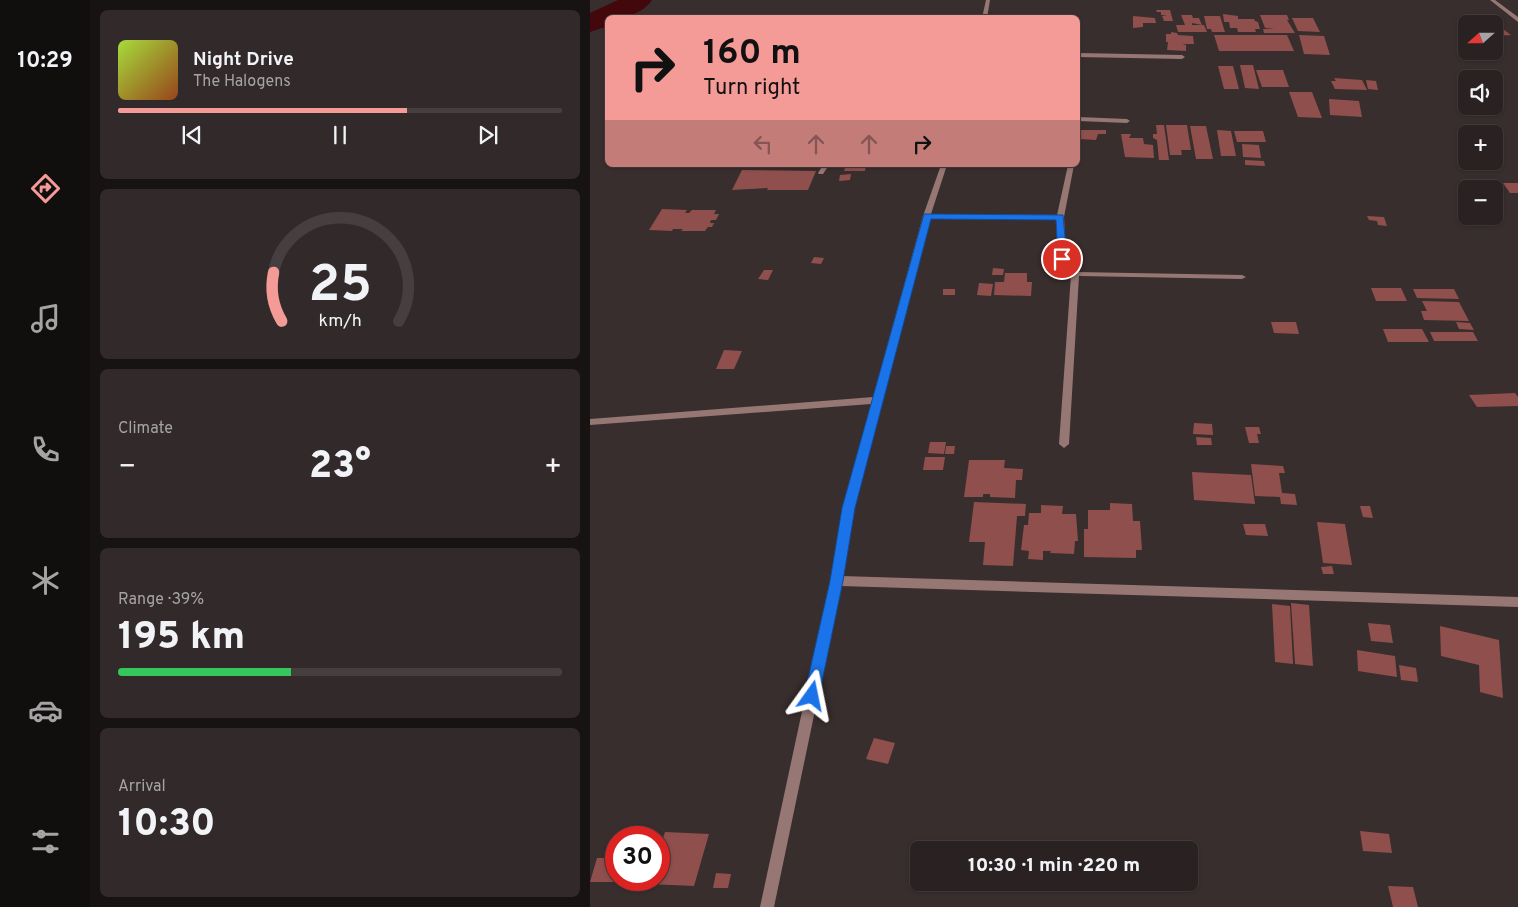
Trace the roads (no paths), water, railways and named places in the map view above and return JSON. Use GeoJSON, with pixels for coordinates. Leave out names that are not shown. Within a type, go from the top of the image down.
{"type":"FeatureCollection","features":[{"type":"Feature","properties":{"kind":"street"},"geometry":{"type":"LineString","coordinates":[[985,15],[988,0]]}},
{"type":"Feature","properties":{"kind":"street"},"geometry":{"type":"LineString","coordinates":[[1492,0],[1518,20]]}},
{"type":"Feature","properties":{"kind":"street"},"geometry":{"type":"LineString","coordinates":[[1080,55],[1182,57]]}},
{"type":"Feature","properties":{"kind":"street"},"geometry":{"type":"LineString","coordinates":[[1080,119],[1127,121]]}},
{"type":"Feature","properties":{"kind":"street"},"geometry":{"type":"LineString","coordinates":[[821,173],[825,167]]}},
{"type":"Feature","properties":{"kind":"street"},"geometry":{"type":"LineString","coordinates":[[767,907],[836,581],[848,508],[927,216],[943,167]]}},
{"type":"Feature","properties":{"kind":"street"},"geometry":{"type":"LineString","coordinates":[[1064,444],[1075,274],[1062,259],[1060,217],[1071,167]]}},
{"type":"Feature","properties":{"kind":"street"},"geometry":{"type":"LineString","coordinates":[[927,216],[1060,217]]}},
{"type":"Feature","properties":{"kind":"street"},"geometry":{"type":"LineString","coordinates":[[1075,274],[1242,277]]}},
{"type":"Feature","properties":{"kind":"street"},"geometry":{"type":"LineString","coordinates":[[590,422],[878,400]]}},
{"type":"Feature","properties":{"kind":"street"},"geometry":{"type":"LineString","coordinates":[[836,581],[1518,602]]}},
{"type":"Feature","properties":{"kind":"waterway"},"geometry":{"type":"LineString","coordinates":[[608,15],[639,0]]}},
{"type":"Feature","properties":{"kind":"waterway"},"geometry":{"type":"LineString","coordinates":[[590,24],[605,17]]}}]}
